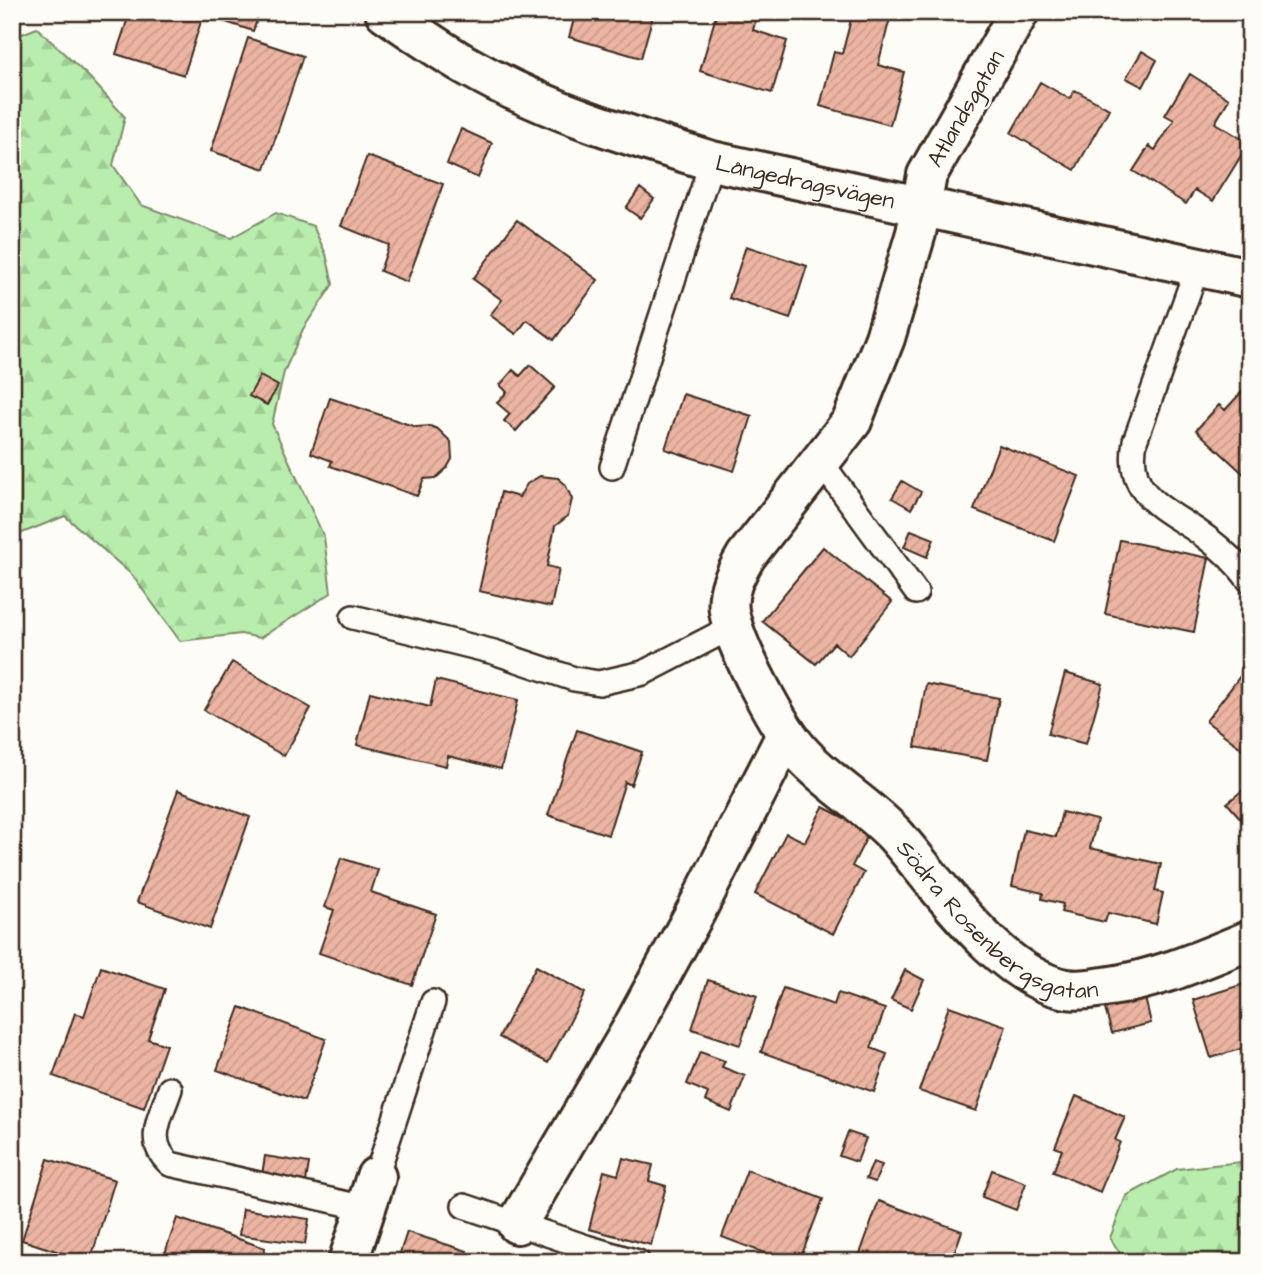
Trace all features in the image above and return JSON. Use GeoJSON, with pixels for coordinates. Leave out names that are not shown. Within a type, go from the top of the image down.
{"type":"FeatureCollection","features":[{"type":"Feature","properties":{"kind":"street","name":"Långedragsvägen"},"geometry":{"type":"LineString","coordinates":[[385,12],[471,68],[522,93],[589,121],[712,160],[1250,278]]}},
{"type":"Feature","properties":{"kind":"street","name":"Atlandsgatan"},"geometry":{"type":"LineString","coordinates":[[920,207],[927,175],[1019,12]]}},
{"type":"Feature","properties":{"kind":"street","name":"Södra Rosenbergsgatan"},"geometry":{"type":"LineString","coordinates":[[920,207],[907,266],[863,397],[852,421],[764,532],[735,575],[729,593],[729,610],[734,626],[786,735],[824,776],[870,811],[894,834],[940,892],[984,938],[1029,974],[1050,985],[1069,990],[1127,984],[1177,971],[1250,940]]}},
{"type":"Feature","properties":{"kind":"street"},"geometry":{"type":"LineString","coordinates":[[517,1224],[629,1034],[786,735]]}},
{"type":"Feature","properties":{"kind":"street"},"geometry":{"type":"LineString","coordinates":[[348,1262],[371,1192]]}},
{"type":"Feature","properties":{"kind":"lane"},"geometry":{"type":"LineString","coordinates":[[612,467],[712,160]]}},
{"type":"Feature","properties":{"kind":"lane"},"geometry":{"type":"LineString","coordinates":[[1197,268],[1135,441],[1132,461],[1136,479],[1159,507],[1210,540],[1250,581]]}},
{"type":"Feature","properties":{"kind":"lane"},"geometry":{"type":"LineString","coordinates":[[821,462],[916,592]]}},
{"type":"Feature","properties":{"kind":"lane"},"geometry":{"type":"LineString","coordinates":[[353,617],[494,652],[574,679],[599,683],[643,674],[734,626]]}},
{"type":"Feature","properties":{"kind":"lane"},"geometry":{"type":"LineString","coordinates":[[170,1089],[156,1132],[155,1144],[161,1156],[170,1164],[371,1192],[433,1002]]}},
{"type":"Feature","properties":{"kind":"lane"},"geometry":{"type":"LineString","coordinates":[[464,1206],[638,1262]]}},
{"type":"Feature","properties":{"kind":"green space"},"geometry":{"type":"Polygon","coordinates":[[[37,28],[90,78],[125,117],[113,165],[141,205],[231,238],[276,213],[313,226],[326,254],[333,284],[303,329],[284,372],[272,424],[324,537],[331,593],[260,638],[241,634],[180,641],[132,575],[65,516],[12,537],[12,38],[37,28]]]}},
{"type":"Feature","properties":{"kind":"green space"},"geometry":{"type":"Polygon","coordinates":[[[1241,1162],[1250,1164],[1250,1262],[1126,1262],[1110,1238],[1126,1196],[1177,1169],[1241,1162]]]}},
{"type":"Feature","properties":{"kind":"building"},"geometry":{"type":"Polygon","coordinates":[[[130,12],[204,12],[184,75],[116,54],[130,12]]]}},
{"type":"Feature","properties":{"kind":"building"},"geometry":{"type":"Polygon","coordinates":[[[226,12],[260,12],[253,31],[223,21],[226,12]]]}},
{"type":"Feature","properties":{"kind":"building"},"geometry":{"type":"Polygon","coordinates":[[[576,12],[654,12],[641,58],[569,37],[576,12]]]}},
{"type":"Feature","properties":{"kind":"building"},"geometry":{"type":"Polygon","coordinates":[[[717,12],[758,12],[753,30],[787,41],[772,93],[700,71],[717,12]]]}},
{"type":"Feature","properties":{"kind":"building"},"geometry":{"type":"Polygon","coordinates":[[[853,12],[867,12],[890,18],[878,65],[904,72],[890,125],[820,106],[834,52],[842,54],[853,12]]]}},
{"type":"Feature","properties":{"kind":"building"},"geometry":{"type":"Polygon","coordinates":[[[248,38],[303,56],[265,169],[211,151],[248,38]]]}},
{"type":"Feature","properties":{"kind":"building"},"geometry":{"type":"Polygon","coordinates":[[[1142,51],[1157,60],[1143,87],[1126,78],[1142,51]]]}},
{"type":"Feature","properties":{"kind":"building"},"geometry":{"type":"Polygon","coordinates":[[[1190,74],[1229,99],[1215,123],[1249,143],[1213,201],[1195,190],[1186,204],[1133,171],[1149,146],[1155,150],[1174,120],[1165,115],[1190,74]]]}},
{"type":"Feature","properties":{"kind":"building"},"geometry":{"type":"Polygon","coordinates":[[[1040,82],[1070,99],[1075,90],[1109,109],[1075,170],[1011,133],[1040,82]]]}},
{"type":"Feature","properties":{"kind":"building"},"geometry":{"type":"Polygon","coordinates":[[[461,129],[492,143],[478,178],[447,164],[461,129]]]}},
{"type":"Feature","properties":{"kind":"building"},"geometry":{"type":"Polygon","coordinates":[[[367,156],[443,184],[407,282],[380,271],[389,245],[341,226],[367,156]]]}},
{"type":"Feature","properties":{"kind":"building"},"geometry":{"type":"Polygon","coordinates":[[[640,188],[654,199],[640,218],[626,208],[640,188]]]}},
{"type":"Feature","properties":{"kind":"building"},"geometry":{"type":"Polygon","coordinates":[[[517,220],[598,280],[554,340],[527,320],[516,334],[490,315],[502,300],[473,279],[517,220]]]}},
{"type":"Feature","properties":{"kind":"building"},"geometry":{"type":"Polygon","coordinates":[[[746,246],[807,266],[790,319],[729,298],[746,246]]]}},
{"type":"Feature","properties":{"kind":"building"},"geometry":{"type":"Polygon","coordinates":[[[530,365],[555,387],[516,431],[504,421],[510,414],[497,403],[507,392],[500,385],[513,370],[520,376],[530,365]]]}},
{"type":"Feature","properties":{"kind":"building"},"geometry":{"type":"Polygon","coordinates":[[[260,376],[278,386],[267,405],[249,396],[260,376]]]}},
{"type":"Feature","properties":{"kind":"building"},"geometry":{"type":"Polygon","coordinates":[[[1250,383],[1250,474],[1247,477],[1196,430],[1219,405],[1225,410],[1250,383]]]}},
{"type":"Feature","properties":{"kind":"building"},"geometry":{"type":"Polygon","coordinates":[[[683,394],[752,416],[734,471],[665,449],[683,394]]]}},
{"type":"Feature","properties":{"kind":"building"},"geometry":{"type":"Polygon","coordinates":[[[330,398],[416,427],[430,426],[438,429],[451,442],[452,459],[436,478],[424,479],[417,496],[330,466],[332,461],[311,453],[330,398]]]}},
{"type":"Feature","properties":{"kind":"building"},"geometry":{"type":"Polygon","coordinates":[[[999,445],[1079,476],[1054,541],[974,510],[999,445]]]}},
{"type":"Feature","properties":{"kind":"building"},"geometry":{"type":"Polygon","coordinates":[[[540,476],[558,478],[565,484],[572,499],[568,516],[555,526],[547,566],[559,569],[551,607],[479,591],[501,492],[519,497],[527,484],[540,476]]]}},
{"type":"Feature","properties":{"kind":"building"},"geometry":{"type":"Polygon","coordinates":[[[902,481],[921,492],[911,509],[892,498],[902,481]]]}},
{"type":"Feature","properties":{"kind":"building"},"geometry":{"type":"Polygon","coordinates":[[[911,530],[934,539],[927,557],[904,547],[911,530]]]}},
{"type":"Feature","properties":{"kind":"building"},"geometry":{"type":"Polygon","coordinates":[[[1120,540],[1209,558],[1194,632],[1105,614],[1120,540]]]}},
{"type":"Feature","properties":{"kind":"building"},"geometry":{"type":"Polygon","coordinates":[[[823,547],[892,602],[849,656],[834,643],[816,664],[762,621],[823,547]]]}},
{"type":"Feature","properties":{"kind":"building"},"geometry":{"type":"Polygon","coordinates":[[[232,662],[311,708],[284,756],[204,710],[232,662]]]}},
{"type":"Feature","properties":{"kind":"building"},"geometry":{"type":"Polygon","coordinates":[[[1250,663],[1250,755],[1206,721],[1250,663]]]}},
{"type":"Feature","properties":{"kind":"building"},"geometry":{"type":"Polygon","coordinates":[[[1065,673],[1103,684],[1086,744],[1048,734],[1065,673]]]}},
{"type":"Feature","properties":{"kind":"building"},"geometry":{"type":"Polygon","coordinates":[[[436,680],[518,700],[501,769],[448,756],[446,766],[357,745],[370,692],[430,707],[436,680]]]}},
{"type":"Feature","properties":{"kind":"building"},"geometry":{"type":"Polygon","coordinates":[[[926,684],[999,698],[987,760],[915,747],[926,684]]]}},
{"type":"Feature","properties":{"kind":"building"},"geometry":{"type":"Polygon","coordinates":[[[577,730],[642,752],[631,785],[625,782],[608,835],[548,815],[577,730]]]}},
{"type":"Feature","properties":{"kind":"building"},"geometry":{"type":"Polygon","coordinates":[[[1250,784],[1250,829],[1227,803],[1250,784]]]}},
{"type":"Feature","properties":{"kind":"building"},"geometry":{"type":"Polygon","coordinates":[[[178,790],[250,817],[210,929],[137,902],[178,790]]]}},
{"type":"Feature","properties":{"kind":"building"},"geometry":{"type":"Polygon","coordinates":[[[823,807],[870,831],[852,866],[864,873],[833,934],[755,894],[786,833],[805,842],[823,807]]]}},
{"type":"Feature","properties":{"kind":"building"},"geometry":{"type":"Polygon","coordinates":[[[1062,812],[1097,820],[1090,848],[1161,864],[1155,891],[1163,893],[1156,924],[1108,913],[1105,922],[1061,912],[1063,904],[1042,899],[1043,893],[1012,886],[1024,830],[1056,837],[1062,812]]]}},
{"type":"Feature","properties":{"kind":"building"},"geometry":{"type":"Polygon","coordinates":[[[341,858],[378,870],[371,892],[436,914],[412,985],[319,953],[334,910],[325,907],[341,858]]]}},
{"type":"Feature","properties":{"kind":"building"},"geometry":{"type":"Polygon","coordinates":[[[536,966],[585,993],[548,1063],[499,1037],[536,966]]]}},
{"type":"Feature","properties":{"kind":"building"},"geometry":{"type":"Polygon","coordinates":[[[101,967],[165,989],[148,1039],[166,1045],[144,1108],[53,1076],[75,1013],[84,1016],[101,967]]]}},
{"type":"Feature","properties":{"kind":"building"},"geometry":{"type":"Polygon","coordinates":[[[905,970],[924,980],[911,1009],[891,1000],[905,970]]]}},
{"type":"Feature","properties":{"kind":"building"},"geometry":{"type":"Polygon","coordinates":[[[708,980],[757,996],[740,1045],[692,1029],[708,980]]]}},
{"type":"Feature","properties":{"kind":"building"},"geometry":{"type":"Polygon","coordinates":[[[1250,982],[1250,1046],[1211,1058],[1193,1000],[1250,982]]]}},
{"type":"Feature","properties":{"kind":"building"},"geometry":{"type":"Polygon","coordinates":[[[783,988],[834,1005],[838,993],[885,1009],[871,1048],[887,1054],[874,1092],[761,1052],[783,988]]]}},
{"type":"Feature","properties":{"kind":"building"},"geometry":{"type":"Polygon","coordinates":[[[1145,998],[1151,1023],[1112,1033],[1105,1009],[1145,998]]]}},
{"type":"Feature","properties":{"kind":"building"},"geometry":{"type":"Polygon","coordinates":[[[949,1006],[1006,1026],[976,1111],[919,1091],[949,1006]]]}},
{"type":"Feature","properties":{"kind":"building"},"geometry":{"type":"Polygon","coordinates":[[[240,1007],[326,1039],[304,1101],[217,1070],[240,1007]]]}},
{"type":"Feature","properties":{"kind":"building"},"geometry":{"type":"Polygon","coordinates":[[[700,1052],[725,1061],[722,1067],[745,1076],[731,1112],[705,1101],[708,1093],[687,1084],[700,1052]]]}},
{"type":"Feature","properties":{"kind":"building"},"geometry":{"type":"Polygon","coordinates":[[[1076,1096],[1125,1117],[1115,1140],[1120,1142],[1100,1192],[1053,1172],[1062,1150],[1055,1147],[1076,1096]]]}},
{"type":"Feature","properties":{"kind":"building"},"geometry":{"type":"Polygon","coordinates":[[[848,1132],[866,1138],[857,1162],[839,1156],[848,1132]]]}},
{"type":"Feature","properties":{"kind":"building"},"geometry":{"type":"Polygon","coordinates":[[[265,1156],[309,1163],[305,1188],[261,1181],[265,1156]]]}},
{"type":"Feature","properties":{"kind":"building"},"geometry":{"type":"Polygon","coordinates":[[[623,1158],[653,1165],[649,1181],[666,1186],[651,1245],[589,1229],[604,1171],[618,1175],[623,1158]]]}},
{"type":"Feature","properties":{"kind":"building"},"geometry":{"type":"Polygon","coordinates":[[[48,1159],[115,1180],[90,1262],[22,1240],[48,1159]]]}},
{"type":"Feature","properties":{"kind":"building"},"geometry":{"type":"Polygon","coordinates":[[[873,1162],[882,1165],[875,1182],[866,1179],[873,1162]]]}},
{"type":"Feature","properties":{"kind":"building"},"geometry":{"type":"Polygon","coordinates":[[[747,1170],[823,1199],[799,1262],[788,1262],[722,1237],[747,1170]]]}},
{"type":"Feature","properties":{"kind":"building"},"geometry":{"type":"Polygon","coordinates":[[[992,1170],[1026,1183],[1016,1210],[982,1197],[992,1170]]]}},
{"type":"Feature","properties":{"kind":"building"},"geometry":{"type":"Polygon","coordinates":[[[879,1201],[962,1231],[951,1262],[857,1262],[879,1201]]]}},
{"type":"Feature","properties":{"kind":"building"},"geometry":{"type":"Polygon","coordinates":[[[243,1209],[309,1219],[305,1244],[239,1235],[243,1209]]]}},
{"type":"Feature","properties":{"kind":"building"},"geometry":{"type":"Polygon","coordinates":[[[177,1218],[265,1248],[261,1262],[162,1262],[177,1218]]]}},
{"type":"Feature","properties":{"kind":"building"},"geometry":{"type":"Polygon","coordinates":[[[407,1232],[467,1251],[463,1262],[397,1262],[407,1232]]]}},
{"type":"Feature","properties":{"kind":"building"},"geometry":{"type":"Polygon","coordinates":[[[1019,1257],[1046,1260],[1046,1262],[1018,1262],[1019,1257]]]}}]}
